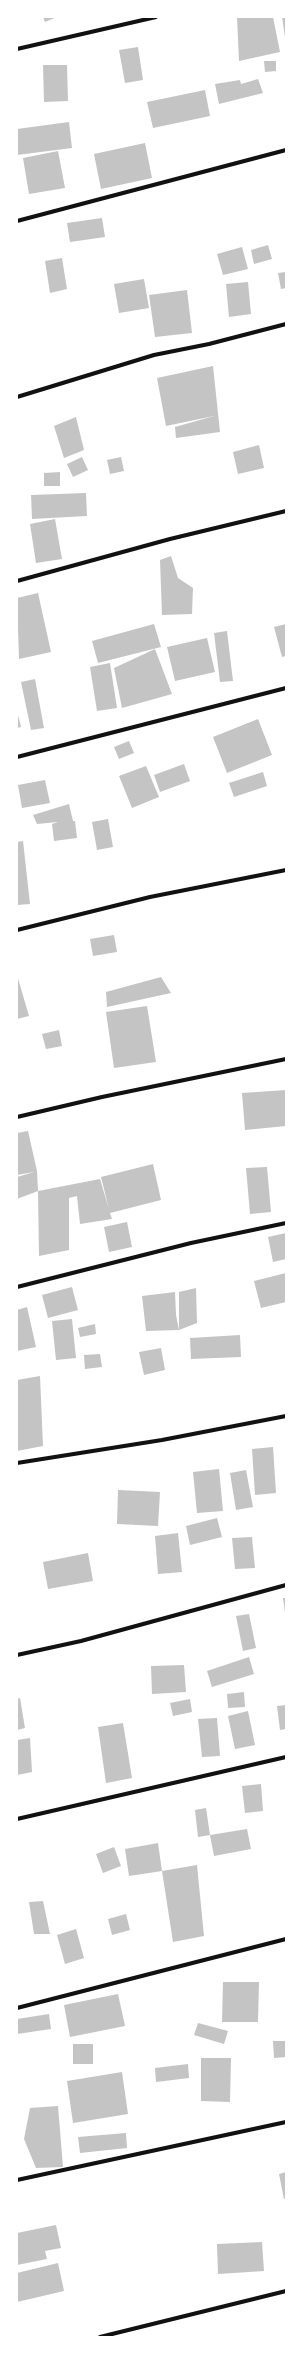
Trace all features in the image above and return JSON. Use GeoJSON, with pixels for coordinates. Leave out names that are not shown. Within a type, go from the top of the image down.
{"type":"FeatureCollection","features":[{"type":"Feature","properties":{"kind":"street"},"geometry":{"type":"LineString","coordinates":[[17,49],[156,17]]}},
{"type":"Feature","properties":{"kind":"street"},"geometry":{"type":"LineString","coordinates":[[17,221],[286,150]]}},
{"type":"Feature","properties":{"kind":"street"},"geometry":{"type":"LineString","coordinates":[[17,397],[154,355],[210,344],[286,324]]}},
{"type":"Feature","properties":{"kind":"street"},"geometry":{"type":"LineString","coordinates":[[17,581],[170,539],[286,511]]}},
{"type":"Feature","properties":{"kind":"street"},"geometry":{"type":"LineString","coordinates":[[17,757],[286,688]]}},
{"type":"Feature","properties":{"kind":"street"},"geometry":{"type":"LineString","coordinates":[[17,930],[150,897],[286,870]]}},
{"type":"Feature","properties":{"kind":"street"},"geometry":{"type":"LineString","coordinates":[[17,1117],[102,1097],[286,1059]]}},
{"type":"Feature","properties":{"kind":"street"},"geometry":{"type":"LineString","coordinates":[[17,1287],[190,1242],[286,1223]]}},
{"type":"Feature","properties":{"kind":"street"},"geometry":{"type":"LineString","coordinates":[[17,1463],[162,1440],[286,1416]]}},
{"type":"Feature","properties":{"kind":"street"},"geometry":{"type":"LineString","coordinates":[[17,1655],[81,1641],[286,1586]]}},
{"type":"Feature","properties":{"kind":"street"},"geometry":{"type":"LineString","coordinates":[[17,1819],[286,1757]]}},
{"type":"Feature","properties":{"kind":"street"},"geometry":{"type":"LineString","coordinates":[[17,2008],[286,1938]]}},
{"type":"Feature","properties":{"kind":"street"},"geometry":{"type":"LineString","coordinates":[[17,2180],[286,2122]]}},
{"type":"Feature","properties":{"kind":"street"},"geometry":{"type":"LineString","coordinates":[[100,2337],[286,2291]]}},
{"type":"Feature","properties":{"kind":"building"},"geometry":{"type":"Polygon","coordinates":[[[43,17],[57,17],[45,22],[43,17]]]}},
{"type":"Feature","properties":{"kind":"building"},"geometry":{"type":"Polygon","coordinates":[[[237,17],[273,17],[280,52],[239,61],[237,17]]]}},
{"type":"Feature","properties":{"kind":"building"},"geometry":{"type":"Polygon","coordinates":[[[282,17],[286,17],[286,37],[285,37],[282,17]]]}},
{"type":"Feature","properties":{"kind":"building"},"geometry":{"type":"Polygon","coordinates":[[[138,47],[143,80],[125,83],[119,50],[138,47]]]}},
{"type":"Feature","properties":{"kind":"building"},"geometry":{"type":"Polygon","coordinates":[[[264,61],[276,61],[276,71],[265,72],[264,61]]]}},
{"type":"Feature","properties":{"kind":"building"},"geometry":{"type":"Polygon","coordinates":[[[43,65],[67,65],[68,101],[44,102],[43,65]]]}},
{"type":"Feature","properties":{"kind":"building"},"geometry":{"type":"Polygon","coordinates":[[[258,79],[263,93],[219,104],[215,84],[240,80],[241,84],[258,79]]]}},
{"type":"Feature","properties":{"kind":"building"},"geometry":{"type":"Polygon","coordinates":[[[205,90],[210,116],[153,128],[147,102],[205,90]]]}},
{"type":"Feature","properties":{"kind":"building"},"geometry":{"type":"Polygon","coordinates":[[[69,122],[72,148],[17,155],[17,129],[69,122]]]}},
{"type":"Feature","properties":{"kind":"building"},"geometry":{"type":"Polygon","coordinates":[[[145,143],[152,178],[101,189],[94,154],[145,143]]]}},
{"type":"Feature","properties":{"kind":"building"},"geometry":{"type":"Polygon","coordinates":[[[58,151],[65,188],[29,194],[23,158],[58,151]]]}},
{"type":"Feature","properties":{"kind":"building"},"geometry":{"type":"Polygon","coordinates":[[[102,218],[105,237],[70,242],[67,223],[102,218]]]}},
{"type":"Feature","properties":{"kind":"building"},"geometry":{"type":"Polygon","coordinates":[[[268,245],[272,259],[254,264],[251,250],[268,245]]]}},
{"type":"Feature","properties":{"kind":"building"},"geometry":{"type":"Polygon","coordinates":[[[242,247],[248,269],[223,275],[217,254],[242,247]]]}},
{"type":"Feature","properties":{"kind":"building"},"geometry":{"type":"Polygon","coordinates":[[[62,258],[67,289],[50,293],[45,261],[62,258]]]}},
{"type":"Feature","properties":{"kind":"building"},"geometry":{"type":"Polygon","coordinates":[[[286,272],[286,288],[281,289],[278,273],[286,272]]]}},
{"type":"Feature","properties":{"kind":"building"},"geometry":{"type":"Polygon","coordinates":[[[144,279],[149,308],[119,313],[114,284],[144,279]]]}},
{"type":"Feature","properties":{"kind":"building"},"geometry":{"type":"Polygon","coordinates":[[[248,282],[251,314],[229,317],[226,284],[248,282]]]}},
{"type":"Feature","properties":{"kind":"building"},"geometry":{"type":"Polygon","coordinates":[[[187,290],[192,333],[155,337],[149,295],[187,290]]]}},
{"type":"Feature","properties":{"kind":"building"},"geometry":{"type":"Polygon","coordinates":[[[213,366],[220,432],[176,438],[175,427],[214,416],[166,426],[157,378],[213,366]]]}},
{"type":"Feature","properties":{"kind":"building"},"geometry":{"type":"Polygon","coordinates":[[[76,417],[84,450],[64,458],[54,426],[76,417]]]}},
{"type":"Feature","properties":{"kind":"building"},"geometry":{"type":"Polygon","coordinates":[[[259,445],[264,468],[238,474],[233,452],[259,445]]]}},
{"type":"Feature","properties":{"kind":"building"},"geometry":{"type":"Polygon","coordinates":[[[82,457],[88,470],[73,477],[67,464],[82,457]]]}},
{"type":"Feature","properties":{"kind":"building"},"geometry":{"type":"Polygon","coordinates":[[[121,457],[124,471],[110,474],[107,460],[121,457]]]}},
{"type":"Feature","properties":{"kind":"building"},"geometry":{"type":"Polygon","coordinates":[[[60,472],[60,486],[44,486],[44,473],[60,472]]]}},
{"type":"Feature","properties":{"kind":"building"},"geometry":{"type":"Polygon","coordinates":[[[86,493],[87,516],[32,519],[31,495],[86,493]]]}},
{"type":"Feature","properties":{"kind":"building"},"geometry":{"type":"Polygon","coordinates":[[[55,519],[62,559],[36,563],[30,524],[55,519]]]}},
{"type":"Feature","properties":{"kind":"building"},"geometry":{"type":"Polygon","coordinates":[[[171,556],[178,578],[193,588],[192,614],[162,615],[160,560],[171,556]]]}},
{"type":"Feature","properties":{"kind":"building"},"geometry":{"type":"Polygon","coordinates":[[[38,593],[51,652],[19,659],[17,598],[38,593]]]}},
{"type":"Feature","properties":{"kind":"building"},"geometry":{"type":"Polygon","coordinates":[[[154,624],[161,647],[98,663],[92,641],[154,624]]]}},
{"type":"Feature","properties":{"kind":"building"},"geometry":{"type":"Polygon","coordinates":[[[286,624],[286,656],[282,657],[274,627],[286,624]]]}},
{"type":"Feature","properties":{"kind":"building"},"geometry":{"type":"Polygon","coordinates":[[[227,631],[233,681],[220,682],[214,633],[227,631]]]}},
{"type":"Feature","properties":{"kind":"building"},"geometry":{"type":"Polygon","coordinates":[[[207,638],[215,672],[175,681],[167,647],[207,638]]]}},
{"type":"Feature","properties":{"kind":"building"},"geometry":{"type":"Polygon","coordinates":[[[155,649],[172,694],[122,708],[114,668],[155,649]]]}},
{"type":"Feature","properties":{"kind":"building"},"geometry":{"type":"Polygon","coordinates":[[[110,663],[117,708],[97,711],[90,667],[110,663]]]}},
{"type":"Feature","properties":{"kind":"building"},"geometry":{"type":"Polygon","coordinates":[[[35,679],[44,728],[31,730],[21,682],[35,679]]]}},
{"type":"Feature","properties":{"kind":"building"},"geometry":{"type":"Polygon","coordinates":[[[17,711],[21,727],[17,728],[17,711]]]}},
{"type":"Feature","properties":{"kind":"building"},"geometry":{"type":"Polygon","coordinates":[[[258,719],[272,755],[227,773],[213,737],[258,719]]]}},
{"type":"Feature","properties":{"kind":"building"},"geometry":{"type":"Polygon","coordinates":[[[129,741],[134,753],[119,759],[114,747],[129,741]]]}},
{"type":"Feature","properties":{"kind":"building"},"geometry":{"type":"Polygon","coordinates":[[[184,764],[190,781],[160,792],[154,775],[184,764]]]}},
{"type":"Feature","properties":{"kind":"building"},"geometry":{"type":"Polygon","coordinates":[[[146,766],[159,797],[132,808],[119,776],[146,766]]]}},
{"type":"Feature","properties":{"kind":"building"},"geometry":{"type":"Polygon","coordinates":[[[263,772],[267,786],[234,797],[229,783],[263,772]]]}},
{"type":"Feature","properties":{"kind":"building"},"geometry":{"type":"Polygon","coordinates":[[[45,780],[50,803],[22,808],[18,785],[45,780]]]}},
{"type":"Feature","properties":{"kind":"building"},"geometry":{"type":"Polygon","coordinates":[[[69,804],[73,821],[75,821],[77,838],[54,841],[52,824],[58,822],[37,824],[33,815],[69,804]]]}},
{"type":"Feature","properties":{"kind":"building"},"geometry":{"type":"Polygon","coordinates":[[[108,819],[113,847],[97,850],[92,822],[108,819]]]}},
{"type":"Feature","properties":{"kind":"building"},"geometry":{"type":"Polygon","coordinates":[[[23,841],[30,904],[17,905],[17,842],[23,841]]]}},
{"type":"Feature","properties":{"kind":"building"},"geometry":{"type":"Polygon","coordinates":[[[114,935],[117,952],[93,956],[90,939],[114,935]]]}},
{"type":"Feature","properties":{"kind":"building"},"geometry":{"type":"Polygon","coordinates":[[[17,975],[29,1016],[17,1019],[17,975]]]}},
{"type":"Feature","properties":{"kind":"building"},"geometry":{"type":"Polygon","coordinates":[[[161,977],[171,993],[107,1007],[106,992],[161,977]]]}},
{"type":"Feature","properties":{"kind":"building"},"geometry":{"type":"Polygon","coordinates":[[[147,1006],[156,1062],[114,1068],[106,1012],[147,1006]]]}},
{"type":"Feature","properties":{"kind":"building"},"geometry":{"type":"Polygon","coordinates":[[[59,1030],[62,1046],[46,1049],[42,1034],[59,1030]]]}},
{"type":"Feature","properties":{"kind":"building"},"geometry":{"type":"Polygon","coordinates":[[[286,1090],[286,1126],[245,1130],[242,1093],[286,1090]]]}},
{"type":"Feature","properties":{"kind":"building"},"geometry":{"type":"Polygon","coordinates":[[[28,1131],[37,1171],[38,1191],[17,1199],[17,1177],[34,1172],[17,1175],[17,1133],[28,1131]]]}},
{"type":"Feature","properties":{"kind":"building"},"geometry":{"type":"Polygon","coordinates":[[[153,1164],[161,1200],[110,1213],[112,1219],[80,1224],[77,1196],[69,1198],[69,1250],[39,1256],[38,1191],[100,1179],[109,1209],[101,1177],[153,1164]]]}},
{"type":"Feature","properties":{"kind":"building"},"geometry":{"type":"Polygon","coordinates":[[[267,1167],[271,1212],[250,1214],[246,1168],[267,1167]]]}},
{"type":"Feature","properties":{"kind":"building"},"geometry":{"type":"Polygon","coordinates":[[[127,1222],[132,1247],[109,1252],[104,1227],[127,1222]]]}},
{"type":"Feature","properties":{"kind":"building"},"geometry":{"type":"Polygon","coordinates":[[[286,1233],[286,1259],[273,1262],[268,1237],[286,1233]]]}},
{"type":"Feature","properties":{"kind":"building"},"geometry":{"type":"Polygon","coordinates":[[[286,1273],[286,1302],[261,1308],[254,1281],[286,1273]]]}},
{"type":"Feature","properties":{"kind":"building"},"geometry":{"type":"Polygon","coordinates":[[[72,1287],[78,1310],[48,1318],[42,1295],[72,1287]]]}},
{"type":"Feature","properties":{"kind":"building"},"geometry":{"type":"Polygon","coordinates":[[[196,1288],[197,1323],[179,1330],[179,1292],[196,1288]]]}},
{"type":"Feature","properties":{"kind":"building"},"geometry":{"type":"Polygon","coordinates":[[[175,1292],[176,1315],[179,1330],[146,1331],[142,1296],[175,1292]]]}},
{"type":"Feature","properties":{"kind":"building"},"geometry":{"type":"Polygon","coordinates":[[[27,1307],[36,1347],[17,1351],[17,1310],[27,1307]]]}},
{"type":"Feature","properties":{"kind":"building"},"geometry":{"type":"Polygon","coordinates":[[[72,1319],[76,1358],[56,1360],[52,1321],[72,1319]]]}},
{"type":"Feature","properties":{"kind":"building"},"geometry":{"type":"Polygon","coordinates":[[[95,1324],[96,1334],[80,1337],[78,1328],[95,1324]]]}},
{"type":"Feature","properties":{"kind":"building"},"geometry":{"type":"Polygon","coordinates":[[[240,1335],[241,1357],[191,1359],[190,1338],[240,1335]]]}},
{"type":"Feature","properties":{"kind":"building"},"geometry":{"type":"Polygon","coordinates":[[[161,1348],[165,1370],[144,1375],[139,1352],[161,1348]]]}},
{"type":"Feature","properties":{"kind":"building"},"geometry":{"type":"Polygon","coordinates":[[[100,1354],[102,1367],[85,1369],[84,1355],[100,1354]]]}},
{"type":"Feature","properties":{"kind":"building"},"geometry":{"type":"Polygon","coordinates":[[[40,1376],[43,1446],[17,1451],[17,1380],[40,1376]]]}},
{"type":"Feature","properties":{"kind":"building"},"geometry":{"type":"Polygon","coordinates":[[[273,1447],[276,1493],[255,1495],[252,1449],[273,1447]]]}},
{"type":"Feature","properties":{"kind":"building"},"geometry":{"type":"Polygon","coordinates":[[[219,1469],[223,1511],[197,1513],[193,1472],[219,1469]]]}},
{"type":"Feature","properties":{"kind":"building"},"geometry":{"type":"Polygon","coordinates":[[[246,1470],[253,1507],[236,1510],[230,1473],[246,1470]]]}},
{"type":"Feature","properties":{"kind":"building"},"geometry":{"type":"Polygon","coordinates":[[[118,1490],[160,1492],[158,1526],[117,1524],[118,1490]]]}},
{"type":"Feature","properties":{"kind":"building"},"geometry":{"type":"Polygon","coordinates":[[[217,1518],[222,1537],[190,1545],[186,1526],[217,1518]]]}},
{"type":"Feature","properties":{"kind":"building"},"geometry":{"type":"Polygon","coordinates":[[[178,1533],[182,1572],[158,1574],[155,1536],[178,1533]]]}},
{"type":"Feature","properties":{"kind":"building"},"geometry":{"type":"Polygon","coordinates":[[[252,1537],[255,1568],[235,1569],[232,1538],[252,1537]]]}},
{"type":"Feature","properties":{"kind":"building"},"geometry":{"type":"Polygon","coordinates":[[[88,1553],[93,1581],[48,1589],[43,1562],[88,1553]]]}},
{"type":"Feature","properties":{"kind":"building"},"geometry":{"type":"Polygon","coordinates":[[[283,1598],[286,1598],[286,1612],[285,1612],[283,1598]]]}},
{"type":"Feature","properties":{"kind":"building"},"geometry":{"type":"Polygon","coordinates":[[[249,1614],[256,1648],[243,1651],[236,1616],[249,1614]]]}},
{"type":"Feature","properties":{"kind":"building"},"geometry":{"type":"Polygon","coordinates":[[[249,1657],[254,1674],[212,1687],[207,1671],[249,1657]]]}},
{"type":"Feature","properties":{"kind":"building"},"geometry":{"type":"Polygon","coordinates":[[[184,1665],[186,1692],[152,1694],[151,1666],[184,1665]]]}},
{"type":"Feature","properties":{"kind":"building"},"geometry":{"type":"Polygon","coordinates":[[[244,1692],[245,1707],[228,1708],[227,1694],[244,1692]]]}},
{"type":"Feature","properties":{"kind":"building"},"geometry":{"type":"Polygon","coordinates":[[[20,1698],[25,1728],[17,1730],[17,1699],[20,1698]]]}},
{"type":"Feature","properties":{"kind":"building"},"geometry":{"type":"Polygon","coordinates":[[[190,1699],[192,1712],[173,1716],[170,1703],[190,1699]]]}},
{"type":"Feature","properties":{"kind":"building"},"geometry":{"type":"Polygon","coordinates":[[[286,1705],[286,1729],[280,1730],[277,1706],[286,1705]]]}},
{"type":"Feature","properties":{"kind":"building"},"geometry":{"type":"Polygon","coordinates":[[[248,1711],[255,1745],[235,1749],[228,1716],[248,1711]]]}},
{"type":"Feature","properties":{"kind":"building"},"geometry":{"type":"Polygon","coordinates":[[[217,1718],[220,1756],[202,1757],[198,1719],[217,1718]]]}},
{"type":"Feature","properties":{"kind":"building"},"geometry":{"type":"Polygon","coordinates":[[[123,1723],[132,1778],[106,1783],[98,1727],[123,1723]]]}},
{"type":"Feature","properties":{"kind":"building"},"geometry":{"type":"Polygon","coordinates":[[[30,1738],[32,1772],[17,1775],[17,1740],[30,1738]]]}},
{"type":"Feature","properties":{"kind":"building"},"geometry":{"type":"Polygon","coordinates":[[[261,1784],[263,1811],[245,1813],[242,1786],[261,1784]]]}},
{"type":"Feature","properties":{"kind":"building"},"geometry":{"type":"Polygon","coordinates":[[[206,1808],[210,1835],[198,1837],[195,1810],[206,1808]]]}},
{"type":"Feature","properties":{"kind":"building"},"geometry":{"type":"Polygon","coordinates":[[[247,1829],[251,1849],[214,1856],[210,1835],[247,1829]]]}},
{"type":"Feature","properties":{"kind":"building"},"geometry":{"type":"Polygon","coordinates":[[[158,1843],[162,1871],[129,1876],[125,1849],[158,1843]]]}},
{"type":"Feature","properties":{"kind":"building"},"geometry":{"type":"Polygon","coordinates":[[[114,1847],[121,1866],[103,1873],[96,1854],[114,1847]]]}},
{"type":"Feature","properties":{"kind":"building"},"geometry":{"type":"Polygon","coordinates":[[[197,1865],[204,1936],[173,1942],[162,1871],[197,1865]]]}},
{"type":"Feature","properties":{"kind":"building"},"geometry":{"type":"Polygon","coordinates":[[[43,1901],[50,1934],[34,1934],[29,1902],[43,1901]]]}},
{"type":"Feature","properties":{"kind":"building"},"geometry":{"type":"Polygon","coordinates":[[[126,1914],[130,1930],[112,1935],[108,1919],[126,1914]]]}},
{"type":"Feature","properties":{"kind":"building"},"geometry":{"type":"Polygon","coordinates":[[[76,1929],[84,1958],[65,1964],[57,1935],[76,1929]]]}},
{"type":"Feature","properties":{"kind":"building"},"geometry":{"type":"Polygon","coordinates":[[[223,1982],[259,1982],[258,2022],[222,2022],[223,1982]]]}},
{"type":"Feature","properties":{"kind":"building"},"geometry":{"type":"Polygon","coordinates":[[[118,1994],[125,2026],[70,2037],[64,2005],[118,1994]]]}},
{"type":"Feature","properties":{"kind":"building"},"geometry":{"type":"Polygon","coordinates":[[[49,2014],[51,2029],[17,2034],[17,2019],[49,2014]]]}},
{"type":"Feature","properties":{"kind":"building"},"geometry":{"type":"Polygon","coordinates":[[[198,2023],[228,2031],[224,2044],[194,2035],[198,2023]]]}},
{"type":"Feature","properties":{"kind":"building"},"geometry":{"type":"Polygon","coordinates":[[[273,2041],[286,2041],[286,2057],[274,2058],[273,2041]]]}},
{"type":"Feature","properties":{"kind":"building"},"geometry":{"type":"Polygon","coordinates":[[[73,2044],[93,2044],[93,2064],[73,2064],[73,2044]]]}},
{"type":"Feature","properties":{"kind":"building"},"geometry":{"type":"Polygon","coordinates":[[[201,2058],[231,2058],[230,2102],[201,2101],[201,2058]]]}},
{"type":"Feature","properties":{"kind":"building"},"geometry":{"type":"Polygon","coordinates":[[[188,2064],[189,2078],[156,2082],[155,2068],[188,2064]]]}},
{"type":"Feature","properties":{"kind":"building"},"geometry":{"type":"Polygon","coordinates":[[[122,2072],[128,2114],[73,2123],[67,2081],[122,2072]]]}},
{"type":"Feature","properties":{"kind":"building"},"geometry":{"type":"Polygon","coordinates":[[[58,2106],[63,2167],[36,2168],[24,2139],[30,2108],[58,2106]]]}},
{"type":"Feature","properties":{"kind":"building"},"geometry":{"type":"Polygon","coordinates":[[[126,2133],[127,2148],[80,2153],[78,2137],[126,2133]]]}},
{"type":"Feature","properties":{"kind":"building"},"geometry":{"type":"Polygon","coordinates":[[[286,2172],[286,2198],[284,2199],[279,2174],[286,2172]]]}},
{"type":"Feature","properties":{"kind":"building"},"geometry":{"type":"Polygon","coordinates":[[[56,2225],[61,2248],[45,2251],[47,2259],[17,2265],[17,2233],[56,2225]]]}},
{"type":"Feature","properties":{"kind":"building"},"geometry":{"type":"Polygon","coordinates":[[[262,2242],[264,2271],[218,2274],[217,2244],[262,2242]]]}},
{"type":"Feature","properties":{"kind":"building"},"geometry":{"type":"Polygon","coordinates":[[[58,2263],[64,2291],[17,2302],[17,2273],[58,2263]]]}}]}
